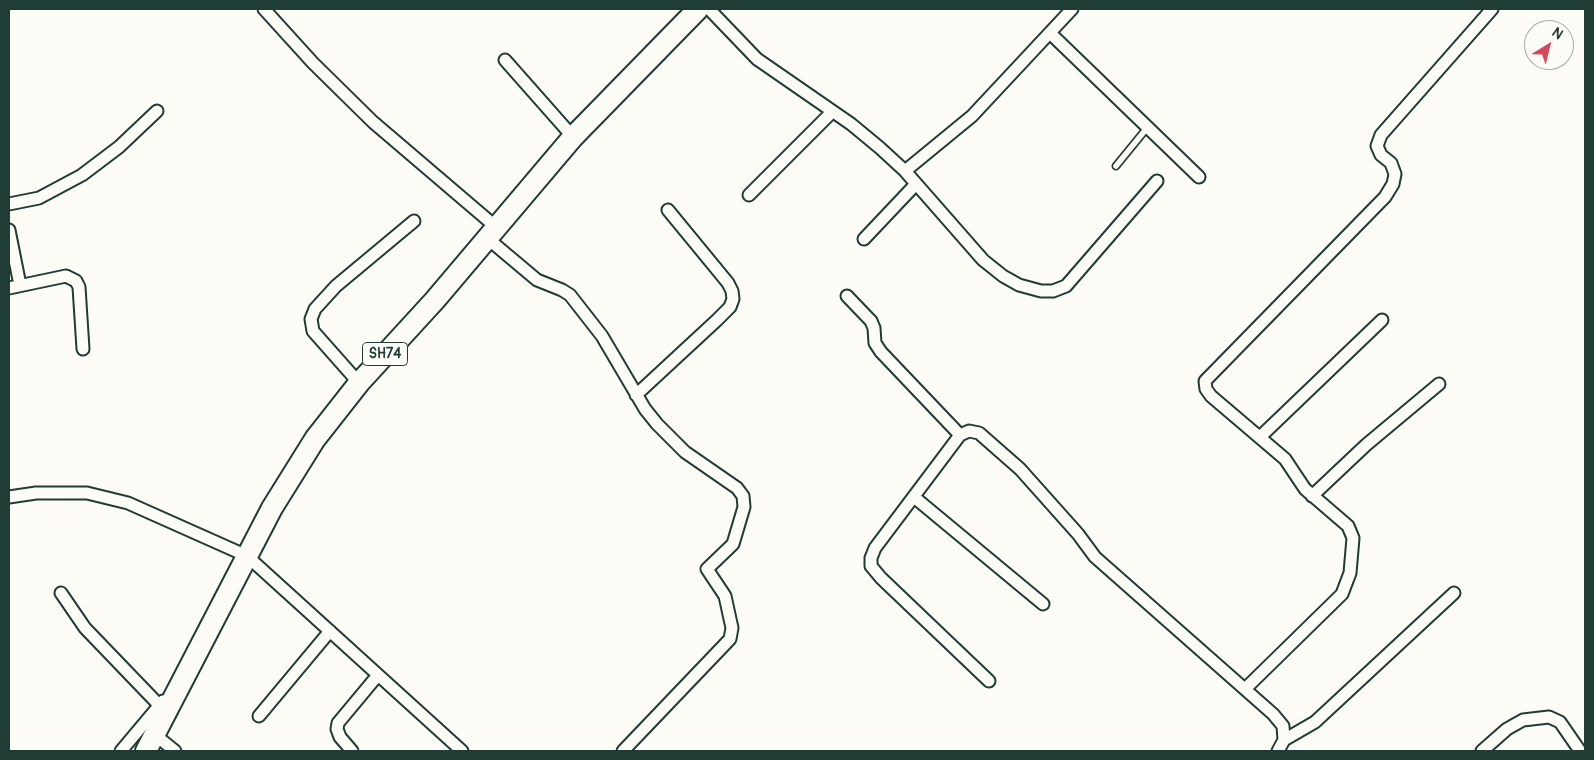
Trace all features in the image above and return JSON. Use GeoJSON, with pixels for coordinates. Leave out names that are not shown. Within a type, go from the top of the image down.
{"type":"FeatureCollection","features":[{"type":"Feature","properties":{"kind":"highway","name":"SH74"},"geometry":{"type":"LineString","coordinates":[[150,742],[247,556],[294,470],[319,432],[359,383],[435,300],[573,137],[698,9]]}},
{"type":"Feature","properties":{"kind":"street"},"geometry":{"type":"LineString","coordinates":[[264,9],[312,63],[491,233],[537,280],[570,295],[602,336],[636,395],[657,424],[685,452],[737,488],[743,496],[744,507],[733,544],[707,569],[725,596],[732,628],[730,639],[623,751]]}},
{"type":"Feature","properties":{"kind":"street"},"geometry":{"type":"LineString","coordinates":[[709,9],[757,59],[880,148],[905,171],[984,260],[1019,285],[1041,291],[1053,291],[1066,286],[1157,181]]}},
{"type":"Feature","properties":{"kind":"street"},"geometry":{"type":"LineString","coordinates":[[905,171],[972,116],[1072,9]]}},
{"type":"Feature","properties":{"kind":"street"},"geometry":{"type":"LineString","coordinates":[[1245,689],[1342,594],[1347,585],[1353,538],[1348,526],[1312,496],[1299,481],[1285,459],[1211,396],[1206,389],[1204,381],[1384,197],[1393,184],[1395,174],[1391,163],[1381,155],[1377,146],[1381,135],[1492,9]]}},
{"type":"Feature","properties":{"kind":"street"},"geometry":{"type":"LineString","coordinates":[[1050,33],[1199,177]]}},
{"type":"Feature","properties":{"kind":"street"},"geometry":{"type":"LineString","coordinates":[[505,60],[573,137]]}},
{"type":"Feature","properties":{"kind":"street"},"geometry":{"type":"LineString","coordinates":[[9,204],[39,198],[82,175],[120,147],[157,111]]}},
{"type":"Feature","properties":{"kind":"street"},"geometry":{"type":"LineString","coordinates":[[749,195],[832,112]]}},
{"type":"Feature","properties":{"kind":"street"},"geometry":{"type":"LineString","coordinates":[[864,238],[916,184]]}},
{"type":"Feature","properties":{"kind":"street"},"geometry":{"type":"LineString","coordinates":[[636,395],[717,320],[730,307],[733,298],[728,283],[668,210]]}},
{"type":"Feature","properties":{"kind":"street"},"geometry":{"type":"LineString","coordinates":[[359,383],[313,330],[310,319],[315,309],[336,286],[414,221]]}},
{"type":"Feature","properties":{"kind":"street"},"geometry":{"type":"LineString","coordinates":[[9,230],[14,287],[66,276],[76,281],[80,286],[82,349]]}},
{"type":"Feature","properties":{"kind":"street"},"geometry":{"type":"LineString","coordinates":[[847,296],[871,321],[874,328],[875,343],[881,352],[960,435]]}},
{"type":"Feature","properties":{"kind":"street"},"geometry":{"type":"LineString","coordinates":[[1260,437],[1382,320]]}},
{"type":"Feature","properties":{"kind":"street"},"geometry":{"type":"LineString","coordinates":[[1312,496],[1366,445],[1439,384]]}},
{"type":"Feature","properties":{"kind":"street"},"geometry":{"type":"LineString","coordinates":[[989,681],[880,578],[871,566],[871,558],[875,548],[960,435],[969,431],[979,433],[1020,469],[1078,534],[1095,557],[1273,714],[1283,726],[1284,740]]}},
{"type":"Feature","properties":{"kind":"street"},"geometry":{"type":"LineString","coordinates":[[9,497],[36,493],[87,493],[128,504],[247,556],[462,751]]}},
{"type":"Feature","properties":{"kind":"street"},"geometry":{"type":"LineString","coordinates":[[914,496],[1043,604]]}},
{"type":"Feature","properties":{"kind":"street"},"geometry":{"type":"LineString","coordinates":[[61,592],[85,628],[160,706]]}},
{"type":"Feature","properties":{"kind":"street"},"geometry":{"type":"LineString","coordinates":[[1278,751],[1284,740],[1315,722],[1454,593]]}},
{"type":"Feature","properties":{"kind":"street"},"geometry":{"type":"LineString","coordinates":[[259,716],[330,631]]}},
{"type":"Feature","properties":{"kind":"street"},"geometry":{"type":"LineString","coordinates":[[121,751],[160,706],[185,673]]}},
{"type":"Feature","properties":{"kind":"street"},"geometry":{"type":"LineString","coordinates":[[352,751],[340,737],[337,729],[338,723],[378,675]]}},
{"type":"Feature","properties":{"kind":"street"},"geometry":{"type":"LineString","coordinates":[[1482,751],[1507,729],[1523,720],[1549,717],[1560,722],[1580,751]]}},
{"type":"Feature","properties":{"kind":"street"},"geometry":{"type":"LineString","coordinates":[[150,742],[175,751]]}},
{"type":"Feature","properties":{"kind":"lane"},"geometry":{"type":"LineString","coordinates":[[1116,166],[1148,128]]}}]}
